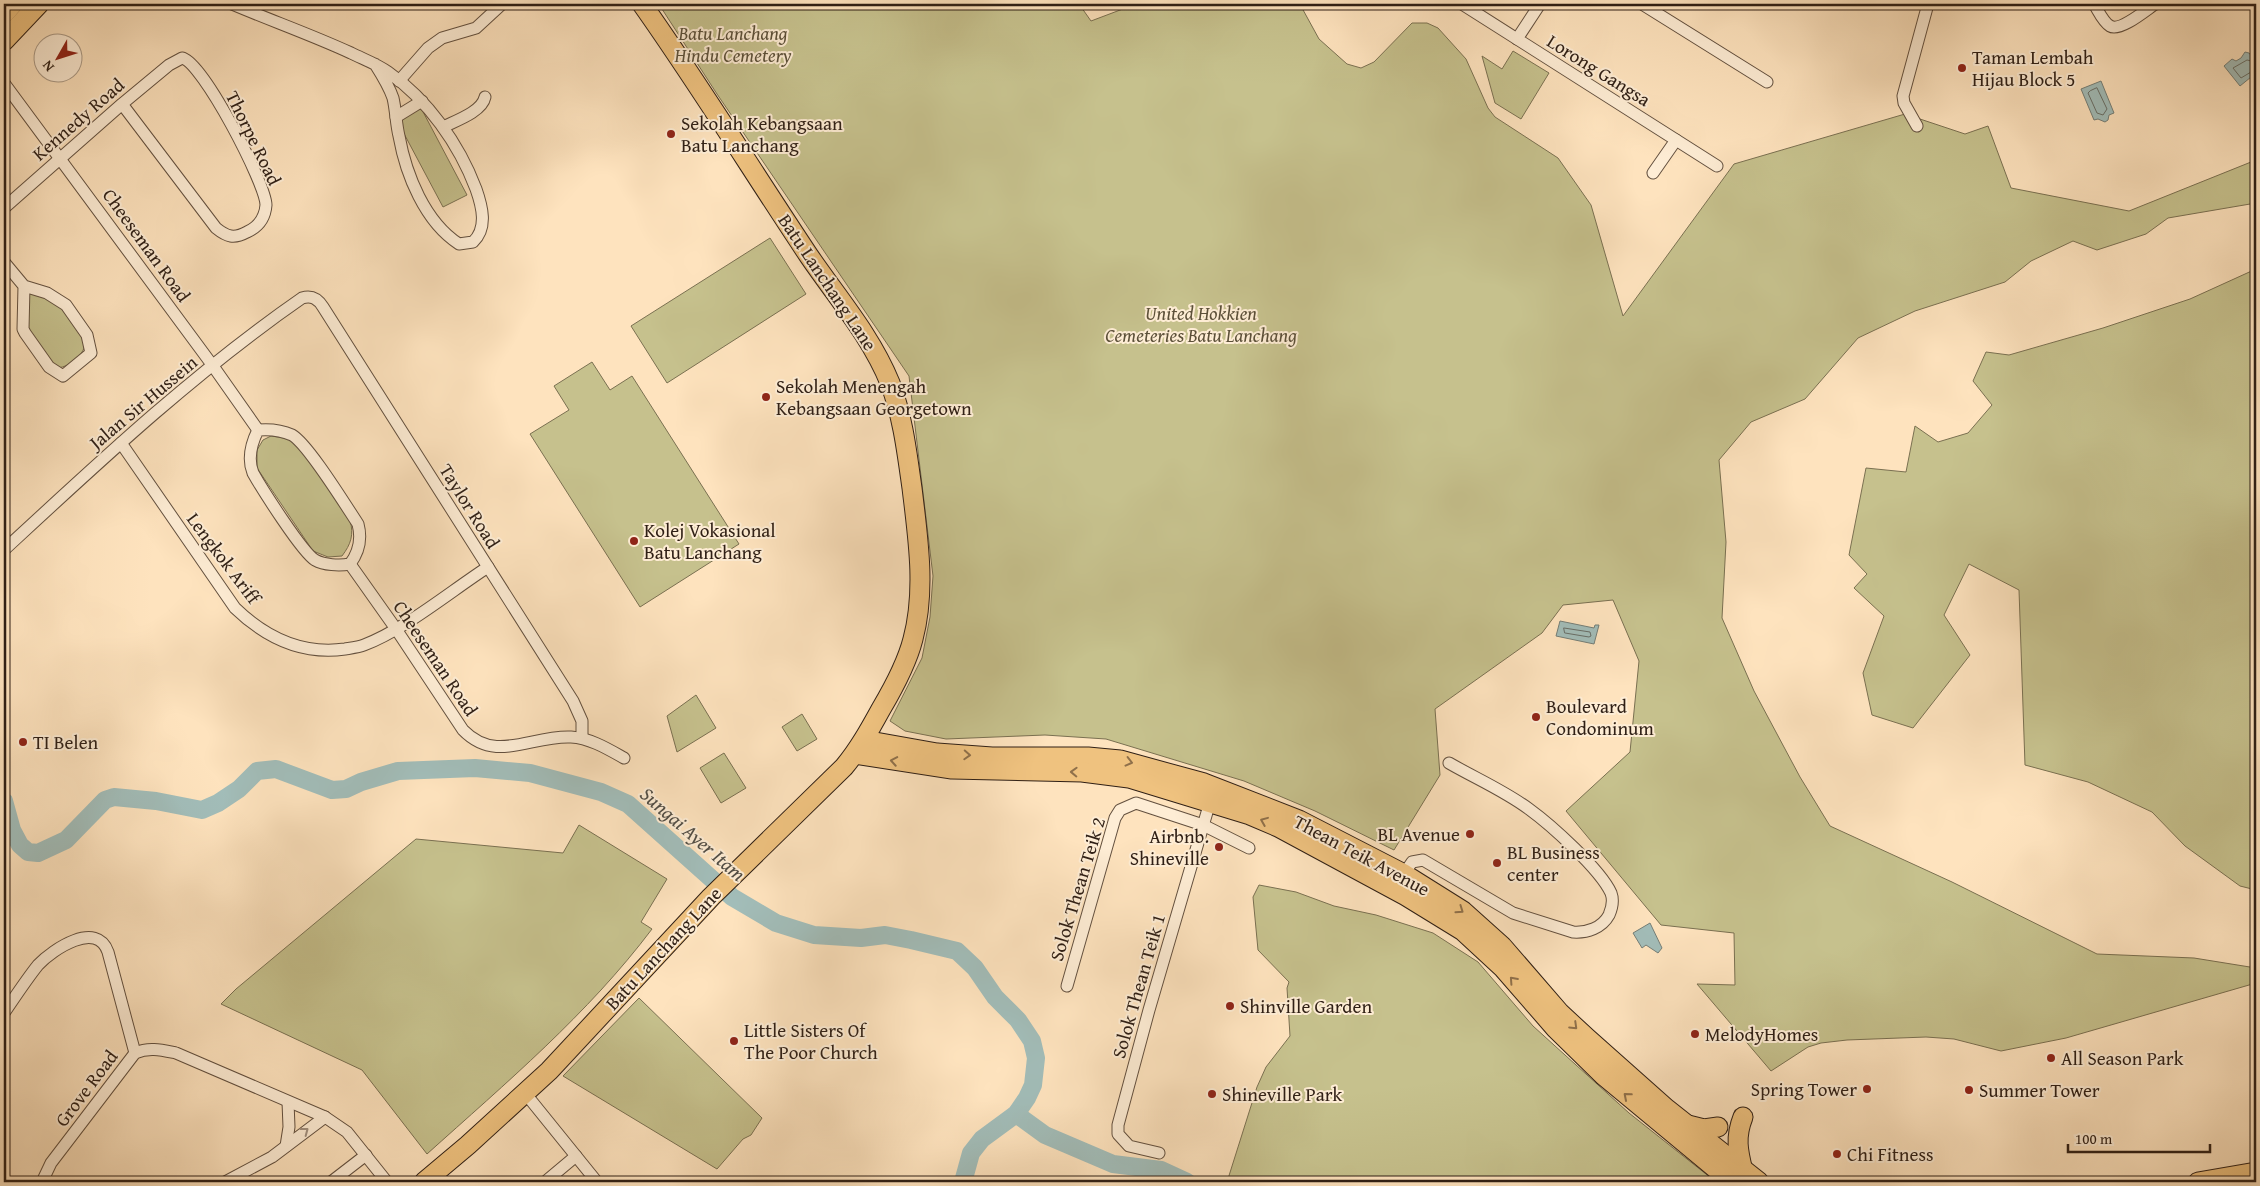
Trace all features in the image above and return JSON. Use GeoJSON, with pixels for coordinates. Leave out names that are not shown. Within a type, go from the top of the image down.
{"type":"FeatureCollection","features":[{"type":"Feature","properties":{"kind":"main road"},"geometry":{"type":"LineString","coordinates":[[4,14],[14,4]]}},
{"type":"Feature","properties":{"kind":"main road"},"geometry":{"type":"LineString","coordinates":[[4,41],[39,4]]}},
{"type":"Feature","properties":{"kind":"main road","name":"Batu Lanchang Lane"},"geometry":{"type":"LineString","coordinates":[[424,1182],[549,1071],[710,898],[859,747],[904,665],[913,639],[919,606],[918,540],[905,437],[890,383],[877,356],[860,328],[809,256],[761,180],[642,4]]}},
{"type":"Feature","properties":{"kind":"main road"},"geometry":{"type":"LineString","coordinates":[[885,702],[882,725],[886,732],[893,740],[918,751]]}},
{"type":"Feature","properties":{"kind":"main road","name":"Thean Teik Avenue"},"geometry":{"type":"LineString","coordinates":[[859,747],[992,757],[1088,757],[1120,760],[1167,771],[1204,783],[1299,820],[1404,874],[1463,911],[1502,946],[1560,1013],[1638,1085],[1686,1125],[1710,1140],[1738,1179]]}},
{"type":"Feature","properties":{"kind":"main road","name":"Thean Teik Avenue"},"geometry":{"type":"LineString","coordinates":[[859,747],[952,769],[1082,772],[1108,775],[1155,784],[1278,826],[1446,920],[1480,946],[1580,1053],[1648,1114],[1738,1179],[1759,1182]]}},
{"type":"Feature","properties":{"kind":"main road"},"geometry":{"type":"LineString","coordinates":[[1338,859],[1351,861],[1392,880],[1404,874],[1405,882],[1409,889],[1446,920]]}},
{"type":"Feature","properties":{"kind":"main road"},"geometry":{"type":"LineString","coordinates":[[1648,1114],[1665,1120],[1696,1145],[1710,1140]]}},
{"type":"Feature","properties":{"kind":"main road"},"geometry":{"type":"LineString","coordinates":[[1738,1179],[1737,1143],[1743,1117]]}},
{"type":"Feature","properties":{"kind":"main road"},"geometry":{"type":"LineString","coordinates":[[2198,1182],[2256,1172]]}},
{"type":"Feature","properties":{"kind":"street"},"geometry":{"type":"LineString","coordinates":[[232,4],[375,64],[422,101],[443,127],[470,173],[481,210],[482,231],[473,242],[459,244],[448,237],[424,204],[413,183],[405,161],[389,87],[375,64]]}},
{"type":"Feature","properties":{"kind":"street"},"geometry":{"type":"LineString","coordinates":[[399,81],[428,48],[442,38],[476,28],[502,4]]}},
{"type":"Feature","properties":{"kind":"street","name":"Lorong Gangsa"},"geometry":{"type":"LineString","coordinates":[[1462,4],[1717,166]]}},
{"type":"Feature","properties":{"kind":"street"},"geometry":{"type":"LineString","coordinates":[[1517,39],[1540,4]]}},
{"type":"Feature","properties":{"kind":"street"},"geometry":{"type":"LineString","coordinates":[[1642,4],[1767,82]]}},
{"type":"Feature","properties":{"kind":"street"},"geometry":{"type":"LineString","coordinates":[[1917,126],[1902,96],[1928,4]]}},
{"type":"Feature","properties":{"kind":"street"},"geometry":{"type":"LineString","coordinates":[[2094,4],[2108,25],[2114,28],[2121,26],[2155,4]]}},
{"type":"Feature","properties":{"kind":"street","name":"Thorpe Road"},"geometry":{"type":"LineString","coordinates":[[122,104],[216,228],[232,237],[250,231],[264,217],[264,196],[242,146],[216,97],[189,60],[178,59]]}},
{"type":"Feature","properties":{"kind":"street","name":"Kennedy Road"},"geometry":{"type":"LineString","coordinates":[[4,208],[60,157],[178,59]]}},
{"type":"Feature","properties":{"kind":"street","name":"Cheeseman Road"},"geometry":{"type":"LineString","coordinates":[[4,83],[258,430]]}},
{"type":"Feature","properties":{"kind":"street"},"geometry":{"type":"LineString","coordinates":[[443,127],[478,108],[484,102],[485,97]]}},
{"type":"Feature","properties":{"kind":"street"},"geometry":{"type":"LineString","coordinates":[[396,117],[422,101]]}},
{"type":"Feature","properties":{"kind":"street"},"geometry":{"type":"LineString","coordinates":[[1653,173],[1676,140]]}},
{"type":"Feature","properties":{"kind":"street"},"geometry":{"type":"LineString","coordinates":[[4,262],[24,286],[60,300],[84,330],[90,341],[91,353],[63,376],[49,367],[25,333],[23,321],[24,286]]}},
{"type":"Feature","properties":{"kind":"street","name":"Jalan Sir Hussein"},"geometry":{"type":"LineString","coordinates":[[4,550],[121,443],[213,366],[297,302],[306,297],[315,298]]}},
{"type":"Feature","properties":{"kind":"street","name":"Taylor Road"},"geometry":{"type":"LineString","coordinates":[[315,298],[323,307],[573,701],[582,721],[582,738]]}},
{"type":"Feature","properties":{"kind":"street"},"geometry":{"type":"LineString","coordinates":[[258,430],[274,430],[290,434],[304,445],[358,524],[360,536],[358,550],[350,564],[325,564],[316,561],[303,548],[257,481],[251,467],[250,451],[258,430]]}},
{"type":"Feature","properties":{"kind":"street","name":"Lengkok Ariff"},"geometry":{"type":"LineString","coordinates":[[121,443],[227,598],[244,617],[281,641],[302,648],[325,652],[363,646],[396,628],[488,567]]}},
{"type":"Feature","properties":{"kind":"street","name":"Cheeseman Road"},"geometry":{"type":"LineString","coordinates":[[350,564],[396,628],[463,730],[479,743],[500,748],[557,737],[582,738],[624,758]]}},
{"type":"Feature","properties":{"kind":"street"},"geometry":{"type":"LineString","coordinates":[[1404,874],[1412,862],[1423,860],[1513,913],[1573,932],[1581,933],[1601,924],[1613,905],[1611,893],[1592,868],[1540,818],[1527,808],[1450,763]]}},
{"type":"Feature","properties":{"kind":"street","name":"Solok Thean Teik 1"},"geometry":{"type":"LineString","coordinates":[[1160,1153],[1129,1146],[1122,1141],[1118,1134],[1118,1125],[1149,1010],[1210,802]]}},
{"type":"Feature","properties":{"kind":"street","name":"Solok Thean Teik 2"},"geometry":{"type":"LineString","coordinates":[[1067,986],[1115,818],[1120,810],[1127,805],[1136,803],[1203,824]]}},
{"type":"Feature","properties":{"kind":"street"},"geometry":{"type":"LineString","coordinates":[[1203,824],[1249,848]]}},
{"type":"Feature","properties":{"kind":"street"},"geometry":{"type":"LineString","coordinates":[[4,1013],[40,964],[53,952],[83,938],[96,938],[103,942],[108,952],[135,1053]]}},
{"type":"Feature","properties":{"kind":"street","name":"Grove Road"},"geometry":{"type":"LineString","coordinates":[[42,1182],[50,1163],[135,1053],[144,1049],[176,1053],[326,1117],[347,1132],[387,1182]]}},
{"type":"Feature","properties":{"kind":"street"},"geometry":{"type":"LineString","coordinates":[[525,1093],[597,1182]]}},
{"type":"Feature","properties":{"kind":"street"},"geometry":{"type":"LineString","coordinates":[[286,1146],[289,1127],[288,1102]]}},
{"type":"Feature","properties":{"kind":"street"},"geometry":{"type":"LineString","coordinates":[[226,1182],[257,1167],[326,1117]]}},
{"type":"Feature","properties":{"kind":"street"},"geometry":{"type":"LineString","coordinates":[[331,1182],[366,1155]]}},
{"type":"Feature","properties":{"kind":"street"},"geometry":{"type":"LineString","coordinates":[[545,1182],[576,1156]]}},
{"type":"Feature","properties":{"kind":"green space","name":"United Hokkien Cemeteries Batu Lanchang"},"geometry":{"type":"Polygon","coordinates":[[[679,4],[1079,4],[1091,21],[1136,4],[1297,4],[1302,8],[1319,39],[1347,64],[1361,68],[1374,62],[1412,23],[1427,23],[1438,28],[1466,59],[1488,108],[1495,117],[1558,158],[1591,205],[1623,316],[1734,164],[1905,114],[1965,134],[1988,126],[2011,188],[2129,211],[2256,160],[2256,203],[2168,218],[2146,234],[2097,250],[2073,241],[2031,261],[2005,282],[1915,311],[1858,338],[1805,399],[1751,422],[1719,460],[1726,542],[1722,618],[1754,691],[1800,777],[1830,826],[1952,882],[2097,954],[2194,958],[2256,968],[2256,983],[2066,1038],[2001,1051],[1954,1039],[1926,1037],[1847,1040],[1821,1043],[1808,1047],[1771,1071],[1697,984],[1735,985],[1734,933],[1661,925],[1566,811],[1630,752],[1639,661],[1613,600],[1563,605],[1542,633],[1435,709],[1440,775],[1394,850],[1315,811],[1244,781],[1106,739],[1045,735],[946,739],[905,731],[890,721],[922,658],[930,617],[933,576],[909,376],[717,94],[662,9],[668,6],[670,9],[679,4]]]}},
{"type":"Feature","properties":{"kind":"green space"},"geometry":{"type":"Polygon","coordinates":[[[1513,51],[1549,73],[1521,119],[1495,103],[1482,56],[1502,69],[1513,51]]]}},
{"type":"Feature","properties":{"kind":"green space"},"geometry":{"type":"Polygon","coordinates":[[[421,108],[467,195],[443,207],[401,128],[401,119],[421,108]]]}},
{"type":"Feature","properties":{"kind":"green space"},"geometry":{"type":"Polygon","coordinates":[[[770,238],[806,294],[667,383],[631,326],[770,238]]]}},
{"type":"Feature","properties":{"kind":"green space"},"geometry":{"type":"Polygon","coordinates":[[[2256,269],[2256,890],[2240,886],[2185,846],[2152,812],[2088,782],[2025,765],[2019,590],[1969,564],[1944,615],[1970,655],[1913,728],[1872,715],[1863,673],[1884,616],[1854,588],[1867,574],[1849,555],[1866,468],[1906,472],[1915,426],[1938,442],[1968,433],[1992,405],[1973,381],[1986,352],[2009,355],[2103,328],[2190,299],[2256,269]]]}},
{"type":"Feature","properties":{"kind":"green space"},"geometry":{"type":"Polygon","coordinates":[[[30,293],[56,301],[85,338],[84,348],[81,353],[68,365],[57,368],[41,350],[30,333],[27,325],[26,310],[30,293]]]}},
{"type":"Feature","properties":{"kind":"green space"},"geometry":{"type":"Polygon","coordinates":[[[592,362],[610,390],[632,376],[739,544],[640,607],[530,434],[569,410],[554,386],[592,362]]]}},
{"type":"Feature","properties":{"kind":"green space"},"geometry":{"type":"Polygon","coordinates":[[[271,436],[291,439],[299,445],[350,520],[351,539],[342,556],[328,557],[313,551],[257,468],[257,450],[263,440],[271,436]]]}},
{"type":"Feature","properties":{"kind":"green space"},"geometry":{"type":"Polygon","coordinates":[[[696,695],[716,728],[677,752],[667,716],[696,695]]]}},
{"type":"Feature","properties":{"kind":"green space"},"geometry":{"type":"Polygon","coordinates":[[[802,714],[817,739],[797,751],[782,727],[802,714]]]}},
{"type":"Feature","properties":{"kind":"green space"},"geometry":{"type":"Polygon","coordinates":[[[724,753],[746,788],[721,803],[700,768],[724,753]]]}},
{"type":"Feature","properties":{"kind":"green space"},"geometry":{"type":"Polygon","coordinates":[[[579,825],[667,879],[641,922],[652,929],[574,1019],[427,1154],[362,1070],[221,1004],[236,989],[416,839],[563,853],[579,825]]]}},
{"type":"Feature","properties":{"kind":"green space"},"geometry":{"type":"Polygon","coordinates":[[[1259,885],[1296,892],[1334,906],[1376,915],[1433,933],[1478,962],[1533,1026],[1629,1113],[1716,1182],[1227,1182],[1257,1087],[1266,1067],[1290,1036],[1287,988],[1289,982],[1258,950],[1253,897],[1259,885]]]}},
{"type":"Feature","properties":{"kind":"green space"},"geometry":{"type":"Polygon","coordinates":[[[639,998],[762,1118],[751,1135],[743,1139],[717,1169],[563,1076],[639,998]]]}},
{"type":"Feature","properties":{"kind":"water"},"geometry":{"type":"Polygon","coordinates":[[[2245,52],[2249,53],[2253,58],[2256,56],[2256,73],[2240,86],[2224,66],[2232,59],[2236,61],[2241,58],[2245,52]]]}},
{"type":"Feature","properties":{"kind":"water"},"geometry":{"type":"Polygon","coordinates":[[[2101,81],[2114,113],[2109,115],[2108,120],[2105,122],[2098,119],[2094,120],[2081,89],[2101,81]]]}},
{"type":"Feature","properties":{"kind":"water"},"geometry":{"type":"Polygon","coordinates":[[[1560,621],[1594,628],[1595,625],[1599,625],[1594,644],[1556,636],[1560,621]]]}},
{"type":"Feature","properties":{"kind":"water"},"geometry":{"type":"Polygon","coordinates":[[[1650,923],[1662,948],[1658,953],[1646,945],[1642,948],[1633,933],[1650,923]]]}},
{"type":"Feature","properties":{"kind":"waterway","name":"Sungai Ayer Itam"},"geometry":{"type":"LineString","coordinates":[[4,801],[12,830],[20,845],[28,852],[38,853],[66,840],[105,800],[114,797],[156,801],[202,810],[218,803],[239,789],[257,771],[276,769],[332,790],[346,789],[361,782],[398,771],[475,768],[530,773],[601,792],[628,804],[732,897],[776,923],[814,935],[861,938],[885,935],[911,940],[957,951],[975,968],[995,997],[1018,1020],[1032,1041],[1036,1058],[1033,1085],[1027,1098],[1016,1114],[982,1139],[971,1153],[963,1182]]}},
{"type":"Feature","properties":{"kind":"waterway"},"geometry":{"type":"LineString","coordinates":[[1016,1114],[1045,1135],[1113,1164],[1161,1170],[1187,1182]]}},
{"type":"Feature","properties":{"kind":"place","name":"Taman Lembah Hijau Block 5"},"geometry":{"type":"Point","coordinates":[1962,68]}},
{"type":"Feature","properties":{"kind":"place","name":"Sekolah Kebangsaan Batu Lanchang"},"geometry":{"type":"Point","coordinates":[671,134]}},
{"type":"Feature","properties":{"kind":"place","name":"Sekolah Menengah Kebangsaan Georgetown"},"geometry":{"type":"Point","coordinates":[766,397]}},
{"type":"Feature","properties":{"kind":"place","name":"Kolej Vokasional Batu Lanchang"},"geometry":{"type":"Point","coordinates":[634,541]}},
{"type":"Feature","properties":{"kind":"place","name":"Boulevard Condominum"},"geometry":{"type":"Point","coordinates":[1536,717]}},
{"type":"Feature","properties":{"kind":"place","name":"TI Belen"},"geometry":{"type":"Point","coordinates":[23,742]}},
{"type":"Feature","properties":{"kind":"place","name":"BL Avenue"},"geometry":{"type":"Point","coordinates":[1470,834]}},
{"type":"Feature","properties":{"kind":"place","name":"Airbnb. Shineville"},"geometry":{"type":"Point","coordinates":[1219,847]}},
{"type":"Feature","properties":{"kind":"place","name":"BL Business center"},"geometry":{"type":"Point","coordinates":[1497,863]}},
{"type":"Feature","properties":{"kind":"place","name":"Shinville Garden"},"geometry":{"type":"Point","coordinates":[1230,1006]}},
{"type":"Feature","properties":{"kind":"place","name":"MelodyHomes"},"geometry":{"type":"Point","coordinates":[1695,1034]}},
{"type":"Feature","properties":{"kind":"place","name":"Little Sisters Of The Poor Church"},"geometry":{"type":"Point","coordinates":[734,1041]}},
{"type":"Feature","properties":{"kind":"place","name":"All Season Park"},"geometry":{"type":"Point","coordinates":[2051,1058]}},
{"type":"Feature","properties":{"kind":"place","name":"Spring Tower"},"geometry":{"type":"Point","coordinates":[1867,1089]}},
{"type":"Feature","properties":{"kind":"place","name":"Summer Tower"},"geometry":{"type":"Point","coordinates":[1969,1090]}},
{"type":"Feature","properties":{"kind":"place","name":"Shineville Park"},"geometry":{"type":"Point","coordinates":[1212,1094]}},
{"type":"Feature","properties":{"kind":"place","name":"Chi Fitness"},"geometry":{"type":"Point","coordinates":[1837,1154]}},
{"type":"Feature","properties":{"kind":"park label","name":"Batu Lanchang Hindu Cemetery"},"geometry":{"type":"Point","coordinates":[733,44]}}]}
